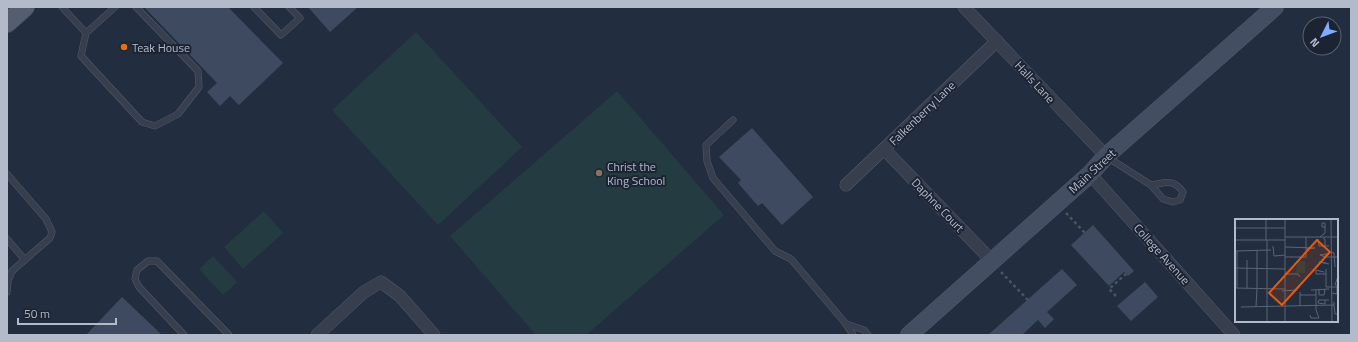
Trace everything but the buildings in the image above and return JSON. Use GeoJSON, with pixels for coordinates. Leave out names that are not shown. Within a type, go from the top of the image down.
{"type":"FeatureCollection","features":[{"type":"Feature","properties":{"kind":"main road"},"geometry":{"type":"LineString","coordinates":[[7,23],[25,7]]}},
{"type":"Feature","properties":{"kind":"main road","name":"Main Street"},"geometry":{"type":"LineString","coordinates":[[909,335],[996,266],[1090,174],[1106,156],[1275,7]]}},
{"type":"Feature","properties":{"kind":"street","name":"Halls Lane"},"geometry":{"type":"LineString","coordinates":[[964,7],[1106,156]]}},
{"type":"Feature","properties":{"kind":"street","name":"Falkenberry Lane"},"geometry":{"type":"LineString","coordinates":[[846,185],[997,41]]}},
{"type":"Feature","properties":{"kind":"street","name":"Daphne Court"},"geometry":{"type":"LineString","coordinates":[[884,149],[996,266]]}},
{"type":"Feature","properties":{"kind":"street","name":"College Avenue"},"geometry":{"type":"LineString","coordinates":[[1090,174],[1234,335]]}},
{"type":"Feature","properties":{"kind":"street"},"geometry":{"type":"LineString","coordinates":[[317,335],[364,292],[382,282],[400,296],[434,335]]}},
{"type":"Feature","properties":{"kind":"lane"},"geometry":{"type":"LineString","coordinates":[[62,7],[86,33]]}},
{"type":"Feature","properties":{"kind":"lane"},"geometry":{"type":"LineString","coordinates":[[115,7],[86,33],[81,56],[142,122],[155,126],[178,114],[199,87],[198,71],[136,7]]}},
{"type":"Feature","properties":{"kind":"lane"},"geometry":{"type":"LineString","coordinates":[[254,7],[281,35],[300,18],[290,7]]}},
{"type":"Feature","properties":{"kind":"lane"},"geometry":{"type":"LineString","coordinates":[[732,120],[706,146],[706,161],[713,178],[774,251],[791,259],[846,324],[853,335]]}},
{"type":"Feature","properties":{"kind":"lane"},"geometry":{"type":"LineString","coordinates":[[1106,156],[1151,185],[1163,199],[1172,202],[1180,200],[1183,192],[1178,185],[1171,182],[1151,185]]}},
{"type":"Feature","properties":{"kind":"lane"},"geometry":{"type":"LineString","coordinates":[[7,174],[46,219],[52,232],[50,238],[12,271],[8,281],[7,292]]}},
{"type":"Feature","properties":{"kind":"lane"},"geometry":{"type":"LineString","coordinates":[[7,239],[25,260]]}},
{"type":"Feature","properties":{"kind":"lane"},"geometry":{"type":"LineString","coordinates":[[184,335],[139,287],[135,279],[137,270],[148,261],[157,261],[228,335]]}},
{"type":"Feature","properties":{"kind":"lane"},"geometry":{"type":"LineString","coordinates":[[846,324],[864,330],[868,335]]}},
{"type":"Feature","properties":{"kind":"path"},"geometry":{"type":"LineString","coordinates":[[1066,213],[1085,233]]}},
{"type":"Feature","properties":{"kind":"path"},"geometry":{"type":"LineString","coordinates":[[996,266],[1028,300]]}},
{"type":"Feature","properties":{"kind":"path"},"geometry":{"type":"LineString","coordinates":[[1116,296],[1109,289],[1126,274]]}},
{"type":"Feature","properties":{"kind":"green space"},"geometry":{"type":"Polygon","coordinates":[[[416,32],[522,147],[438,225],[332,110],[416,32]]]}},
{"type":"Feature","properties":{"kind":"green space"},"geometry":{"type":"Polygon","coordinates":[[[617,91],[724,215],[586,335],[536,335],[450,236],[617,91]]]}},
{"type":"Feature","properties":{"kind":"green space"},"geometry":{"type":"Polygon","coordinates":[[[264,211],[283,233],[243,269],[224,247],[264,211]]]}},
{"type":"Feature","properties":{"kind":"green space"},"geometry":{"type":"Polygon","coordinates":[[[213,256],[237,282],[223,295],[199,269],[213,256]]]}},
{"type":"Feature","properties":{"kind":"place","name":"Teak House"},"geometry":{"type":"Point","coordinates":[124,47]}},
{"type":"Feature","properties":{"kind":"place","name":"Christ the King School"},"geometry":{"type":"Point","coordinates":[599,173]}}]}
